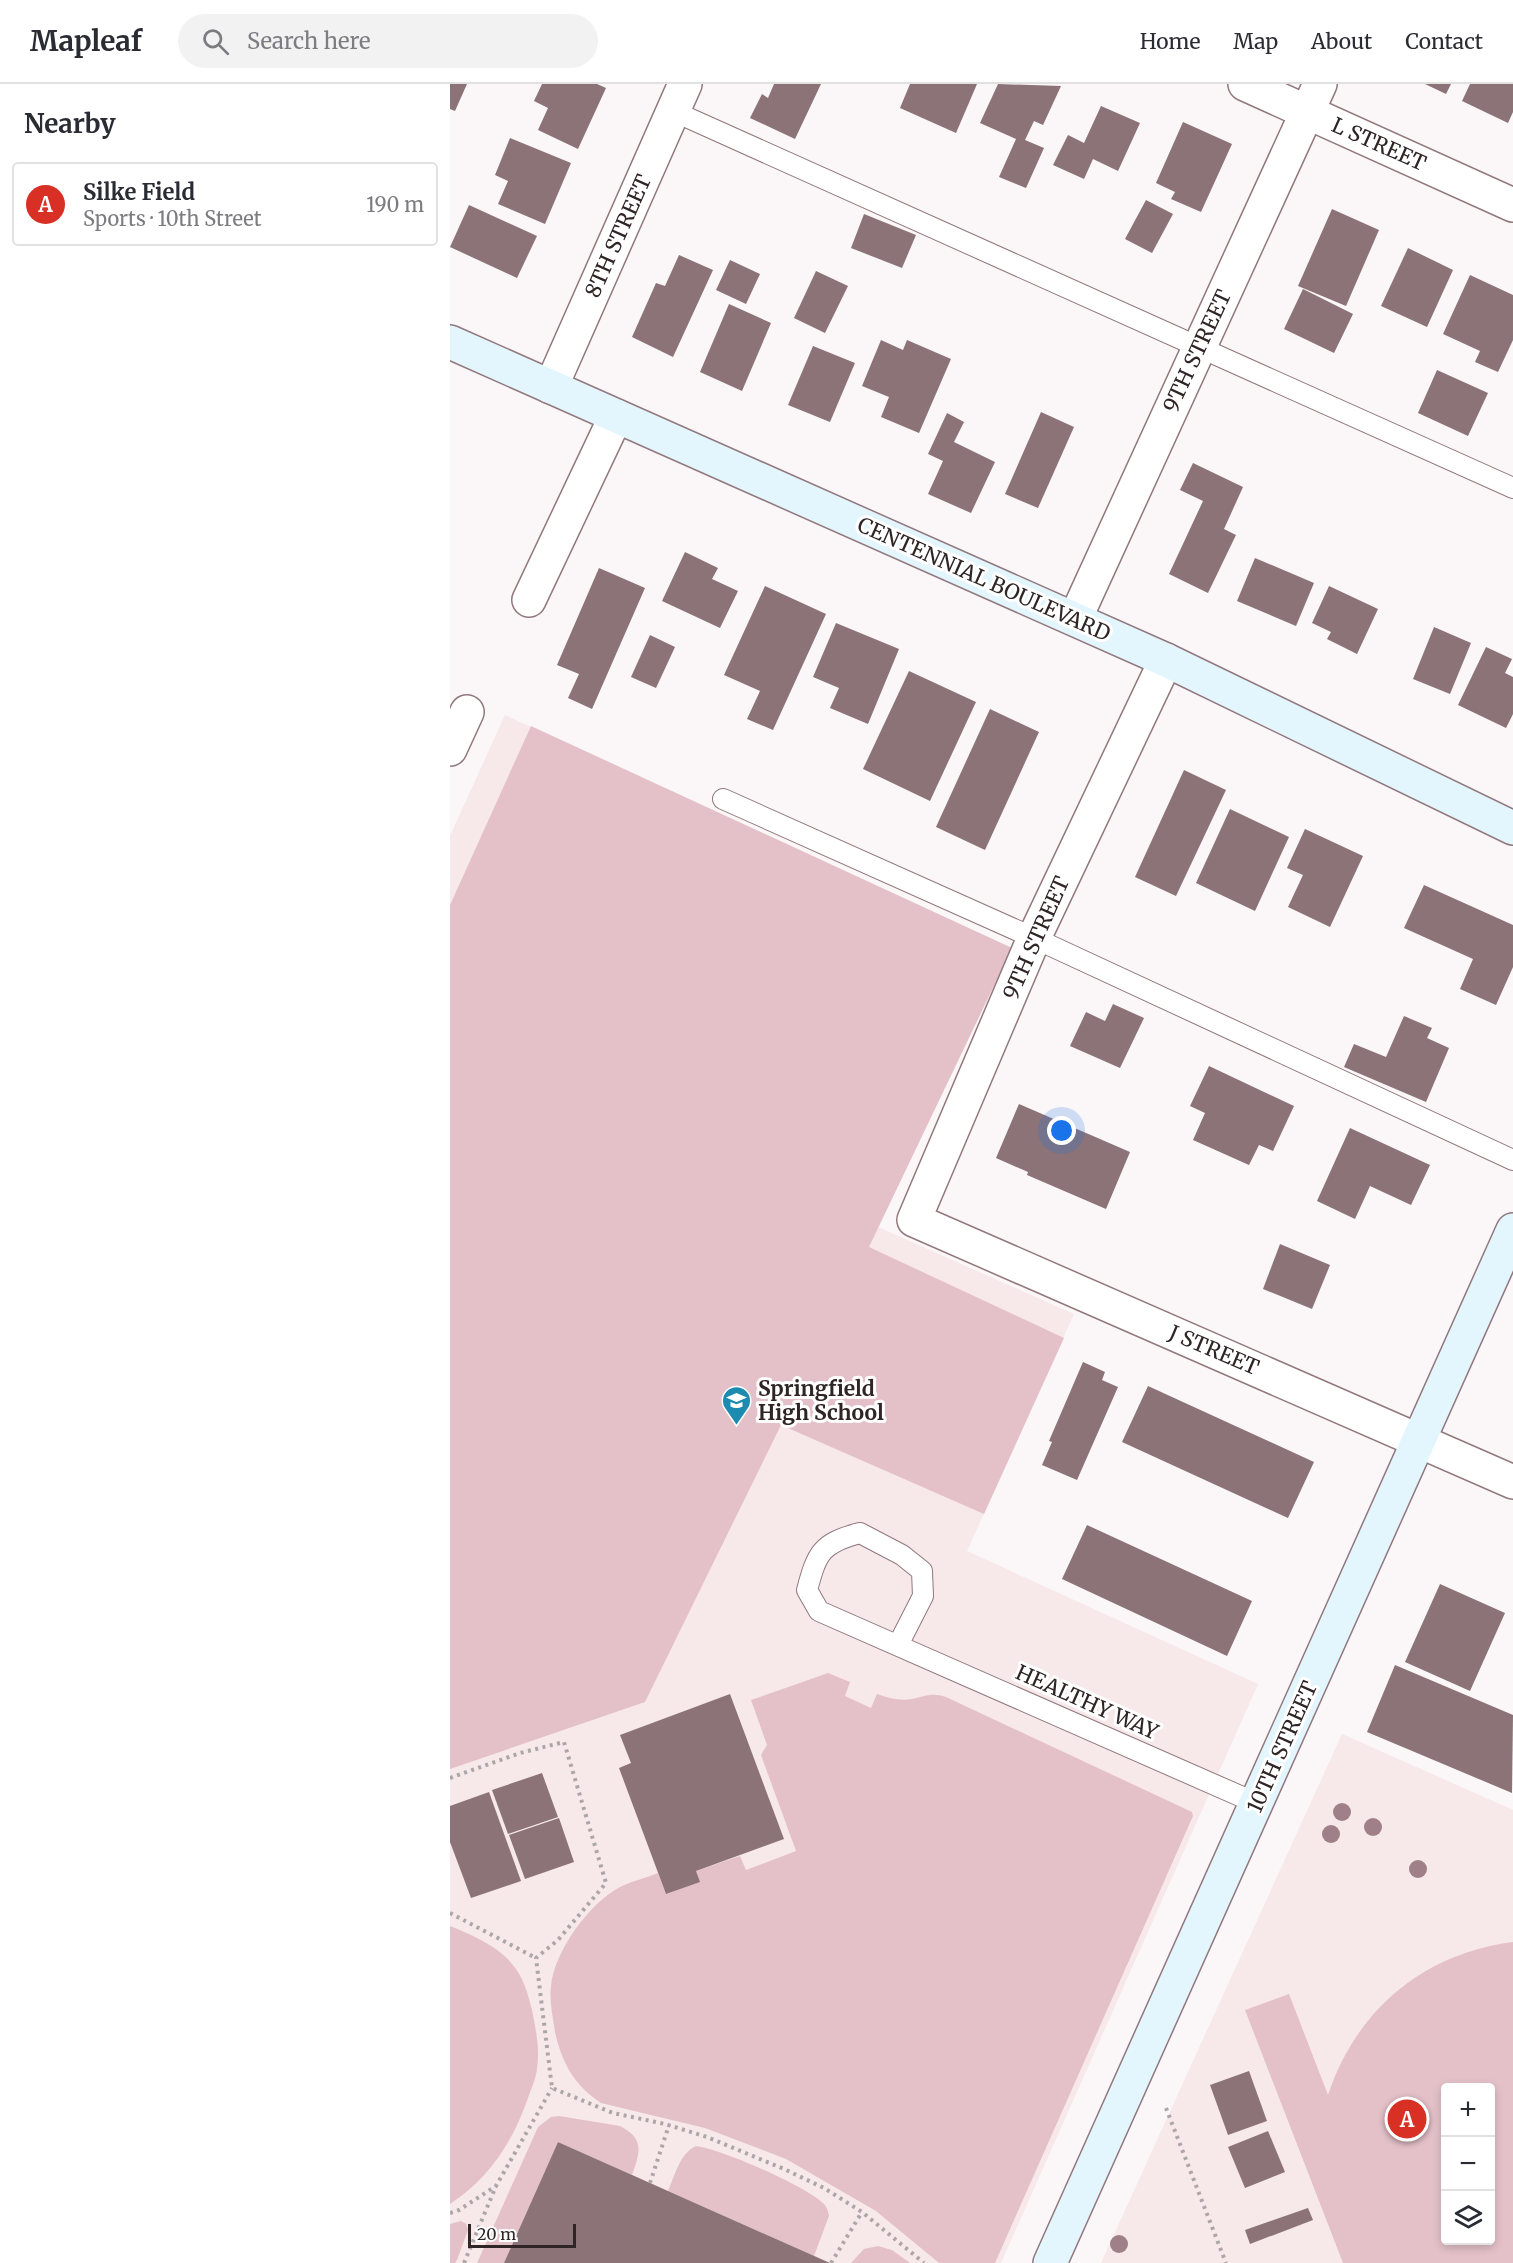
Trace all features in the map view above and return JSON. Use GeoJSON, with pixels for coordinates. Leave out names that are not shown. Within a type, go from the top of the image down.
{"type":"FeatureCollection","features":[{"type":"Feature","properties":{"kind":"main road","name":"CENTENNIAL BOULEVARD"},"geometry":{"type":"LineString","coordinates":[[450,342],[1166,660],[1513,828]]}},
{"type":"Feature","properties":{"kind":"main road","name":"10TH STREET"},"geometry":{"type":"LineString","coordinates":[[1050,2263],[1513,1230]]}},
{"type":"Feature","properties":{"kind":"street","name":"L STREET"},"geometry":{"type":"LineString","coordinates":[[1245,84],[1314,98],[1513,205]]}},
{"type":"Feature","properties":{"kind":"street","name":"8TH STREET"},"geometry":{"type":"LineString","coordinates":[[551,387],[679,97]]}},
{"type":"Feature","properties":{"kind":"street","name":"9TH STREET"},"geometry":{"type":"LineString","coordinates":[[1075,619],[1314,98]]}},
{"type":"Feature","properties":{"kind":"street"},"geometry":{"type":"LineString","coordinates":[[529,600],[616,416]]}},
{"type":"Feature","properties":{"kind":"street","name":"9TH STREET"},"geometry":{"type":"LineString","coordinates":[[914,1221],[1034,938],[1166,660]]}},
{"type":"Feature","properties":{"kind":"street"},"geometry":{"type":"LineString","coordinates":[[450,749],[467,712]]}},
{"type":"Feature","properties":{"kind":"street","name":"J STREET"},"geometry":{"type":"LineString","coordinates":[[914,1221],[1513,1482]]}},
{"type":"Feature","properties":{"kind":"lane"},"geometry":{"type":"LineString","coordinates":[[679,97],[1199,348],[1513,488]]}},
{"type":"Feature","properties":{"kind":"lane"},"geometry":{"type":"LineString","coordinates":[[723,799],[1034,938],[1513,1160]]}},
{"type":"Feature","properties":{"kind":"lane","name":"HEALTHY WAY"},"geometry":{"type":"LineString","coordinates":[[898,1646],[923,1596],[922,1571],[902,1555],[860,1533],[837,1539],[815,1559],[807,1590],[819,1611],[898,1646],[1256,1803]]}},
{"type":"Feature","properties":{"kind":"path"},"geometry":{"type":"LineString","coordinates":[[450,1778],[520,1753],[564,1742],[606,1883],[558,1940],[536,1958]]}},
{"type":"Feature","properties":{"kind":"path"},"geometry":{"type":"LineString","coordinates":[[450,1913],[536,1958]]}},
{"type":"Feature","properties":{"kind":"path"},"geometry":{"type":"LineString","coordinates":[[464,2263],[496,2186],[552,2088],[536,1958]]}},
{"type":"Feature","properties":{"kind":"path"},"geometry":{"type":"LineString","coordinates":[[552,2088],[613,2113],[669,2125],[751,2153],[824,2188],[862,2212],[924,2263]]}},
{"type":"Feature","properties":{"kind":"path"},"geometry":{"type":"LineString","coordinates":[[1166,2108],[1226,2263]]}},
{"type":"Feature","properties":{"kind":"path"},"geometry":{"type":"LineString","coordinates":[[650,2183],[669,2125]]}},
{"type":"Feature","properties":{"kind":"path"},"geometry":{"type":"LineString","coordinates":[[450,2213],[459,2210],[496,2186]]}},
{"type":"Feature","properties":{"kind":"path"},"geometry":{"type":"LineString","coordinates":[[831,2263],[862,2212]]}},
{"type":"Feature","properties":{"kind":"shaded area","name":"Springfield High School"},"geometry":{"type":"Polygon","coordinates":[[[505,715],[1012,948],[878,1227],[1074,1314],[967,1551],[1258,1684],[1001,2263],[450,2263],[450,836],[505,715]]]}},
{"type":"Feature","properties":{"kind":"shaded area"},"geometry":{"type":"Polygon","coordinates":[[[531,726],[1012,948],[869,1247],[1064,1338],[984,1514],[781,1425],[645,1702],[450,1769],[450,905],[531,726]]]}},
{"type":"Feature","properties":{"kind":"shaded area"},"geometry":{"type":"Polygon","coordinates":[[[828,1673],[850,1682],[845,1696],[871,1708],[877,1694],[903,1700],[933,1695],[946,1697],[1192,1812],[1193,1816],[995,2263],[939,2263],[876,2211],[786,2159],[705,2128],[601,2103],[576,2081],[561,2054],[550,1997],[554,1973],[559,1958],[575,1930],[585,1916],[608,1894],[620,1887],[658,1873],[666,1894],[699,1882],[696,1871],[740,1856],[746,1870],[796,1851],[761,1755],[767,1745],[751,1700],[828,1673]]]}},
{"type":"Feature","properties":{"kind":"shaded area"},"geometry":{"type":"Polygon","coordinates":[[[1342,1734],[1513,1810],[1513,2263],[1101,2263],[1342,1734]]]}},
{"type":"Feature","properties":{"kind":"shaded area"},"geometry":{"type":"Polygon","coordinates":[[[450,1926],[492,1946],[516,1969],[525,1985],[530,2004],[538,2054],[534,2082],[523,2112],[508,2142],[489,2170],[450,2204],[450,1926]]]}},
{"type":"Feature","properties":{"kind":"shaded area"},"geometry":{"type":"Polygon","coordinates":[[[1513,1942],[1513,2263],[1343,2263],[1245,2010],[1289,1994],[1328,2095],[1340,2064],[1356,2037],[1375,2012],[1423,1973],[1450,1959],[1481,1948],[1513,1942]]]}},
{"type":"Feature","properties":{"kind":"shaded area"},"geometry":{"type":"Polygon","coordinates":[[[559,2116],[620,2126],[628,2131],[634,2136],[638,2147],[632,2175],[558,2142],[504,2263],[477,2263],[538,2127],[551,2117],[559,2116]]]}},
{"type":"Feature","properties":{"kind":"shaded area"},"geometry":{"type":"Polygon","coordinates":[[[696,2146],[763,2169],[814,2196],[824,2204],[829,2216],[814,2256],[668,2191],[682,2159],[690,2149],[696,2146]]]}},
{"type":"Feature","properties":{"kind":"shaded area"},"geometry":{"type":"Polygon","coordinates":[[[461,2221],[466,2224],[468,2230],[457,2260],[455,2263],[450,2263],[450,2224],[461,2221]]]}},
{"type":"Feature","properties":{"kind":"shaded area"},"geometry":{"type":"Polygon","coordinates":[[[878,2246],[892,2250],[910,2263],[851,2263],[864,2249],[878,2246]]]}},
{"type":"Feature","properties":{"kind":"building"},"geometry":{"type":"Polygon","coordinates":[[[450,84],[467,84],[455,111],[450,109],[450,84]]]}},
{"type":"Feature","properties":{"kind":"building"},"geometry":{"type":"Polygon","coordinates":[[[542,84],[597,84],[606,88],[578,149],[538,130],[548,108],[534,101],[542,84]]]}},
{"type":"Feature","properties":{"kind":"building"},"geometry":{"type":"Polygon","coordinates":[[[774,84],[821,84],[795,139],[750,118],[762,94],[768,98],[774,84]]]}},
{"type":"Feature","properties":{"kind":"building"},"geometry":{"type":"Polygon","coordinates":[[[910,84],[977,84],[956,133],[900,108],[910,84]]]}},
{"type":"Feature","properties":{"kind":"building"},"geometry":{"type":"Polygon","coordinates":[[[998,84],[1061,86],[1043,125],[1034,121],[1025,140],[1044,148],[1026,188],[999,177],[1016,139],[980,123],[998,84]]]}},
{"type":"Feature","properties":{"kind":"building"},"geometry":{"type":"Polygon","coordinates":[[[1425,84],[1451,84],[1446,94],[1425,84]]]}},
{"type":"Feature","properties":{"kind":"building"},"geometry":{"type":"Polygon","coordinates":[[[1470,84],[1513,84],[1513,112],[1508,123],[1462,101],[1470,84]]]}},
{"type":"Feature","properties":{"kind":"building"},"geometry":{"type":"Polygon","coordinates":[[[1101,106],[1140,123],[1118,171],[1093,159],[1084,179],[1053,165],[1068,135],[1084,143],[1101,106]]]}},
{"type":"Feature","properties":{"kind":"building"},"geometry":{"type":"Polygon","coordinates":[[[1183,122],[1232,144],[1201,212],[1171,199],[1175,192],[1156,183],[1183,122]]]}},
{"type":"Feature","properties":{"kind":"building"},"geometry":{"type":"Polygon","coordinates":[[[510,138],[571,163],[545,224],[498,204],[508,181],[495,175],[510,138]]]}},
{"type":"Feature","properties":{"kind":"building"},"geometry":{"type":"Polygon","coordinates":[[[1146,200],[1173,214],[1152,253],[1125,239],[1146,200]]]}},
{"type":"Feature","properties":{"kind":"building"},"geometry":{"type":"Polygon","coordinates":[[[469,205],[537,236],[517,278],[450,247],[469,205]]]}},
{"type":"Feature","properties":{"kind":"building"},"geometry":{"type":"Polygon","coordinates":[[[1332,209],[1379,230],[1346,306],[1298,286],[1332,209]]]}},
{"type":"Feature","properties":{"kind":"building"},"geometry":{"type":"Polygon","coordinates":[[[864,214],[916,235],[902,268],[851,248],[864,214]]]}},
{"type":"Feature","properties":{"kind":"building"},"geometry":{"type":"Polygon","coordinates":[[[1408,248],[1453,270],[1427,327],[1381,306],[1408,248]]]}},
{"type":"Feature","properties":{"kind":"building"},"geometry":{"type":"Polygon","coordinates":[[[679,255],[713,270],[673,357],[632,337],[656,283],[665,286],[679,255]]]}},
{"type":"Feature","properties":{"kind":"building"},"geometry":{"type":"Polygon","coordinates":[[[730,260],[760,274],[746,304],[716,290],[730,260]]]}},
{"type":"Feature","properties":{"kind":"building"},"geometry":{"type":"Polygon","coordinates":[[[816,271],[848,286],[825,333],[794,318],[816,271]]]}},
{"type":"Feature","properties":{"kind":"building"},"geometry":{"type":"Polygon","coordinates":[[[1470,275],[1513,295],[1513,340],[1498,372],[1475,362],[1480,351],[1443,334],[1470,275]]]}},
{"type":"Feature","properties":{"kind":"building"},"geometry":{"type":"Polygon","coordinates":[[[1303,289],[1353,314],[1334,353],[1284,329],[1303,289]]]}},
{"type":"Feature","properties":{"kind":"building"},"geometry":{"type":"Polygon","coordinates":[[[729,304],[771,323],[742,391],[700,372],[729,304]]]}},
{"type":"Feature","properties":{"kind":"building"},"geometry":{"type":"Polygon","coordinates":[[[881,340],[903,350],[907,340],[951,359],[919,433],[881,417],[889,397],[862,386],[881,340]]]}},
{"type":"Feature","properties":{"kind":"building"},"geometry":{"type":"Polygon","coordinates":[[[813,346],[855,363],[830,422],[788,405],[813,346]]]}},
{"type":"Feature","properties":{"kind":"building"},"geometry":{"type":"Polygon","coordinates":[[[1437,370],[1488,393],[1468,436],[1418,413],[1437,370]]]}},
{"type":"Feature","properties":{"kind":"building"},"geometry":{"type":"Polygon","coordinates":[[[1041,412],[1074,427],[1038,508],[1005,494],[1041,412]]]}},
{"type":"Feature","properties":{"kind":"building"},"geometry":{"type":"Polygon","coordinates":[[[947,413],[964,422],[954,442],[995,462],[971,513],[928,494],[943,461],[928,454],[947,413]]]}},
{"type":"Feature","properties":{"kind":"building"},"geometry":{"type":"Polygon","coordinates":[[[1193,463],[1243,487],[1224,529],[1236,535],[1208,593],[1169,574],[1203,501],[1180,490],[1193,463]]]}},
{"type":"Feature","properties":{"kind":"building"},"geometry":{"type":"Polygon","coordinates":[[[685,552],[718,568],[712,579],[738,591],[720,628],[662,601],[685,552]]]}},
{"type":"Feature","properties":{"kind":"building"},"geometry":{"type":"Polygon","coordinates":[[[1255,558],[1314,583],[1296,626],[1237,601],[1255,558]]]}},
{"type":"Feature","properties":{"kind":"building"},"geometry":{"type":"Polygon","coordinates":[[[599,568],[645,588],[592,709],[568,698],[579,674],[557,665],[599,568]]]}},
{"type":"Feature","properties":{"kind":"building"},"geometry":{"type":"Polygon","coordinates":[[[765,586],[826,614],[773,730],[747,719],[760,691],[724,675],[765,586]]]}},
{"type":"Feature","properties":{"kind":"building"},"geometry":{"type":"Polygon","coordinates":[[[1329,586],[1378,609],[1357,654],[1327,639],[1331,632],[1312,623],[1329,586]]]}},
{"type":"Feature","properties":{"kind":"building"},"geometry":{"type":"Polygon","coordinates":[[[836,623],[899,649],[868,724],[830,708],[839,688],[813,677],[836,623]]]}},
{"type":"Feature","properties":{"kind":"building"},"geometry":{"type":"Polygon","coordinates":[[[1434,627],[1471,643],[1450,694],[1413,679],[1434,627]]]}},
{"type":"Feature","properties":{"kind":"building"},"geometry":{"type":"Polygon","coordinates":[[[650,635],[675,647],[656,688],[631,677],[650,635]]]}},
{"type":"Feature","properties":{"kind":"building"},"geometry":{"type":"Polygon","coordinates":[[[1486,647],[1512,659],[1505,673],[1513,677],[1513,714],[1506,728],[1458,705],[1486,647]]]}},
{"type":"Feature","properties":{"kind":"building"},"geometry":{"type":"Polygon","coordinates":[[[909,671],[976,702],[930,801],[863,769],[909,671]]]}},
{"type":"Feature","properties":{"kind":"building"},"geometry":{"type":"Polygon","coordinates":[[[990,709],[1039,732],[985,850],[936,827],[990,709]]]}},
{"type":"Feature","properties":{"kind":"building"},"geometry":{"type":"Polygon","coordinates":[[[1184,770],[1226,790],[1176,896],[1135,877],[1184,770]]]}},
{"type":"Feature","properties":{"kind":"building"},"geometry":{"type":"Polygon","coordinates":[[[1230,809],[1289,837],[1255,911],[1196,883],[1230,809]]]}},
{"type":"Feature","properties":{"kind":"building"},"geometry":{"type":"Polygon","coordinates":[[[1305,829],[1363,856],[1330,927],[1288,907],[1303,875],[1287,868],[1305,829]]]}},
{"type":"Feature","properties":{"kind":"building"},"geometry":{"type":"Polygon","coordinates":[[[1424,885],[1513,925],[1513,967],[1496,1005],[1460,989],[1473,959],[1404,928],[1424,885]]]}},
{"type":"Feature","properties":{"kind":"building"},"geometry":{"type":"Polygon","coordinates":[[[1113,1004],[1144,1018],[1120,1068],[1070,1046],[1086,1012],[1105,1021],[1113,1004]]]}},
{"type":"Feature","properties":{"kind":"building"},"geometry":{"type":"Polygon","coordinates":[[[1404,1016],[1432,1028],[1427,1038],[1449,1048],[1426,1102],[1344,1067],[1354,1044],[1386,1057],[1404,1016]]]}},
{"type":"Feature","properties":{"kind":"building"},"geometry":{"type":"Polygon","coordinates":[[[1209,1066],[1294,1106],[1273,1151],[1259,1145],[1249,1165],[1193,1140],[1205,1113],[1190,1106],[1209,1066]]]}},
{"type":"Feature","properties":{"kind":"building"},"geometry":{"type":"Polygon","coordinates":[[[1019,1104],[1130,1152],[1106,1209],[1027,1175],[1028,1172],[996,1158],[1019,1104]]]}},
{"type":"Feature","properties":{"kind":"building"},"geometry":{"type":"Polygon","coordinates":[[[1350,1128],[1430,1165],[1411,1205],[1370,1186],[1355,1219],[1317,1201],[1350,1128]]]}},
{"type":"Feature","properties":{"kind":"building"},"geometry":{"type":"Polygon","coordinates":[[[1280,1244],[1330,1265],[1312,1309],[1263,1289],[1280,1244]]]}},
{"type":"Feature","properties":{"kind":"building"},"geometry":{"type":"Polygon","coordinates":[[[1083,1362],[1105,1372],[1102,1380],[1118,1387],[1077,1480],[1042,1465],[1052,1442],[1049,1441],[1083,1362]]]}},
{"type":"Feature","properties":{"kind":"building"},"geometry":{"type":"Polygon","coordinates":[[[1148,1386],[1314,1462],[1288,1518],[1122,1442],[1148,1386]]]}},
{"type":"Feature","properties":{"kind":"building"},"geometry":{"type":"Polygon","coordinates":[[[1087,1525],[1252,1601],[1227,1656],[1062,1579],[1087,1525]]]}},
{"type":"Feature","properties":{"kind":"building"},"geometry":{"type":"Polygon","coordinates":[[[1440,1584],[1505,1613],[1470,1691],[1405,1662],[1440,1584]]]}},
{"type":"Feature","properties":{"kind":"building"},"geometry":{"type":"Polygon","coordinates":[[[1395,1665],[1513,1715],[1512,1793],[1367,1732],[1395,1665]]]}},
{"type":"Feature","properties":{"kind":"building"},"geometry":{"type":"Polygon","coordinates":[[[730,1694],[784,1839],[696,1871],[700,1882],[666,1894],[619,1768],[631,1763],[620,1735],[730,1694]]]}},
{"type":"Feature","properties":{"kind":"building"},"geometry":{"type":"Polygon","coordinates":[[[542,1773],[558,1817],[508,1834],[492,1790],[542,1773]]]}},
{"type":"Feature","properties":{"kind":"building"},"geometry":{"type":"Polygon","coordinates":[[[489,1792],[521,1881],[471,1898],[450,1842],[450,1806],[489,1792]]]}},
{"type":"Feature","properties":{"kind":"building"},"geometry":{"type":"Polygon","coordinates":[[[559,1818],[574,1862],[525,1879],[509,1835],[559,1818]]]}},
{"type":"Feature","properties":{"kind":"building"},"geometry":{"type":"Polygon","coordinates":[[[1249,2071],[1267,2121],[1228,2135],[1210,2085],[1249,2071]]]}},
{"type":"Feature","properties":{"kind":"building"},"geometry":{"type":"Polygon","coordinates":[[[1268,2131],[1285,2172],[1245,2188],[1228,2147],[1268,2131]]]}},
{"type":"Feature","properties":{"kind":"building"},"geometry":{"type":"Polygon","coordinates":[[[558,2142],[668,2191],[830,2263],[504,2263],[558,2142]]]}},
{"type":"Feature","properties":{"kind":"building"},"geometry":{"type":"Polygon","coordinates":[[[1308,2208],[1313,2220],[1250,2244],[1245,2230],[1308,2208]]]}},
{"type":"Feature","properties":{"kind":"place","name":"Springfield High School"},"geometry":{"type":"Point","coordinates":[737,1426]}},
{"type":"Feature","properties":{"kind":"place","name":"Silke Field"},"geometry":{"type":"Point","coordinates":[1407,2119]}}]}
